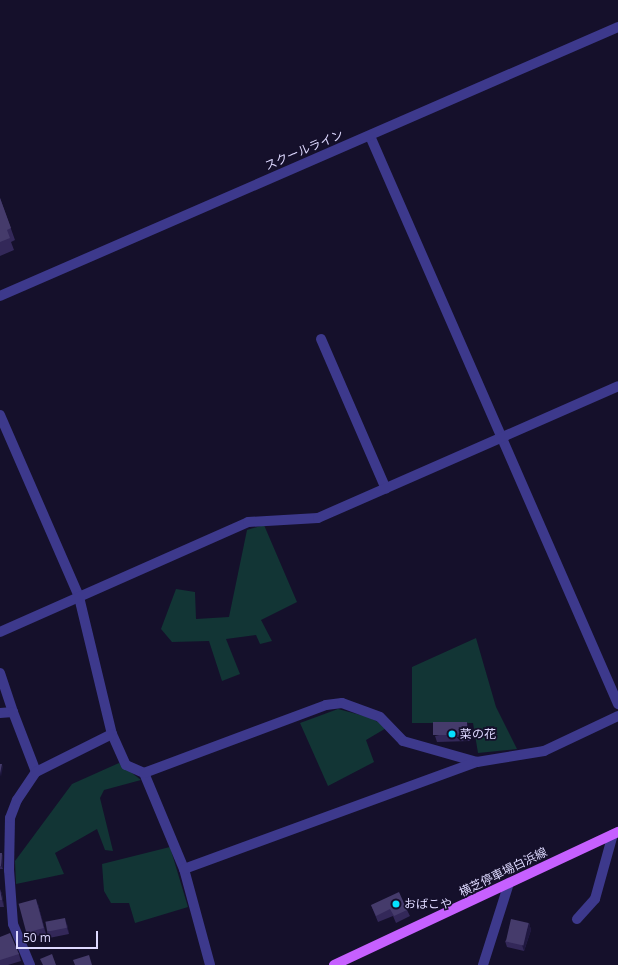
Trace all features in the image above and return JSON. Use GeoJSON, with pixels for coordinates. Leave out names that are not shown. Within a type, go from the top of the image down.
{"type":"FeatureCollection","features":[{"type":"Feature","properties":{"kind":"main road","name":"横芝停車場白浜線"},"geometry":{"type":"LineString","coordinates":[[334,965],[616,833]]}},
{"type":"Feature","properties":{"kind":"street","name":"スクールライン"},"geometry":{"type":"LineString","coordinates":[[0,296],[618,27]]}},
{"type":"Feature","properties":{"kind":"street"},"geometry":{"type":"LineString","coordinates":[[370,136],[500,438],[618,704]]}},
{"type":"Feature","properties":{"kind":"street"},"geometry":{"type":"LineString","coordinates":[[321,338],[386,489]]}},
{"type":"Feature","properties":{"kind":"street"},"geometry":{"type":"LineString","coordinates":[[0,632],[248,522],[318,518],[618,386]]}},
{"type":"Feature","properties":{"kind":"street"},"geometry":{"type":"LineString","coordinates":[[0,415],[79,597],[112,734],[126,765],[144,773],[184,869],[210,965]]}},
{"type":"Feature","properties":{"kind":"street"},"geometry":{"type":"LineString","coordinates":[[0,673],[36,772]]}},
{"type":"Feature","properties":{"kind":"street"},"geometry":{"type":"LineString","coordinates":[[144,773],[326,705],[342,703],[380,717],[403,741],[477,762]]}},
{"type":"Feature","properties":{"kind":"street"},"geometry":{"type":"LineString","coordinates":[[0,713],[13,712]]}},
{"type":"Feature","properties":{"kind":"street"},"geometry":{"type":"LineString","coordinates":[[184,869],[477,762],[544,751],[618,716]]}},
{"type":"Feature","properties":{"kind":"street"},"geometry":{"type":"LineString","coordinates":[[30,965],[13,924],[8,870],[10,818],[17,800],[36,772],[112,734]]}},
{"type":"Feature","properties":{"kind":"street"},"geometry":{"type":"LineString","coordinates":[[576,919],[595,899],[616,833]]}},
{"type":"Feature","properties":{"kind":"street"},"geometry":{"type":"LineString","coordinates":[[483,965],[509,883]]}},
{"type":"Feature","properties":{"kind":"green space"},"geometry":{"type":"Polygon","coordinates":[[[264,525],[297,602],[261,620],[272,641],[260,644],[256,635],[226,639],[240,674],[222,681],[209,641],[172,642],[161,629],[176,589],[195,592],[196,619],[229,617],[247,530],[264,525]]]}},
{"type":"Feature","properties":{"kind":"green space"},"geometry":{"type":"Polygon","coordinates":[[[476,638],[496,707],[517,749],[478,753],[473,723],[412,723],[412,667],[476,638]]]}},
{"type":"Feature","properties":{"kind":"green space"},"geometry":{"type":"Polygon","coordinates":[[[338,709],[368,717],[388,727],[366,740],[374,762],[328,786],[300,723],[338,709]]]}},
{"type":"Feature","properties":{"kind":"green space"},"geometry":{"type":"Polygon","coordinates":[[[119,763],[141,780],[104,790],[100,798],[113,851],[105,850],[97,829],[55,853],[64,874],[16,884],[15,861],[72,784],[119,763]]]}},
{"type":"Feature","properties":{"kind":"green space"},"geometry":{"type":"Polygon","coordinates":[[[170,847],[188,907],[135,923],[129,903],[111,903],[104,891],[102,864],[170,847]]]}},
{"type":"Feature","properties":{"kind":"building"},"geometry":{"type":"Polygon","coordinates":[[[0,198],[11,228],[7,230],[10,238],[0,242],[0,198]]]}},
{"type":"Feature","properties":{"kind":"building"},"geometry":{"type":"Polygon","coordinates":[[[433,722],[467,722],[467,735],[433,735],[433,722]]]}},
{"type":"Feature","properties":{"kind":"building"},"geometry":{"type":"Polygon","coordinates":[[[0,853],[2,853],[1,866],[0,866],[0,853]]]}},
{"type":"Feature","properties":{"kind":"building"},"geometry":{"type":"Polygon","coordinates":[[[399,892],[407,910],[394,916],[390,909],[376,916],[371,905],[399,892]]]}},
{"type":"Feature","properties":{"kind":"building"},"geometry":{"type":"Polygon","coordinates":[[[36,899],[44,928],[26,933],[19,904],[36,899]]]}},
{"type":"Feature","properties":{"kind":"building"},"geometry":{"type":"Polygon","coordinates":[[[65,918],[67,928],[47,932],[45,922],[65,918]]]}},
{"type":"Feature","properties":{"kind":"building"},"geometry":{"type":"Polygon","coordinates":[[[511,919],[529,923],[523,945],[506,941],[511,919]]]}},
{"type":"Feature","properties":{"kind":"building"},"geometry":{"type":"Polygon","coordinates":[[[10,933],[19,954],[0,960],[0,937],[10,933]]]}},
{"type":"Feature","properties":{"kind":"building"},"geometry":{"type":"Polygon","coordinates":[[[52,954],[56,965],[43,965],[40,959],[52,954]]]}},
{"type":"Feature","properties":{"kind":"building"},"geometry":{"type":"Polygon","coordinates":[[[89,955],[92,965],[75,965],[73,960],[89,955]]]}},
{"type":"Feature","properties":{"kind":"place","name":"菜の花"},"geometry":{"type":"Point","coordinates":[452,734]}},
{"type":"Feature","properties":{"kind":"place","name":"おばこや"},"geometry":{"type":"Point","coordinates":[396,904]}}]}
